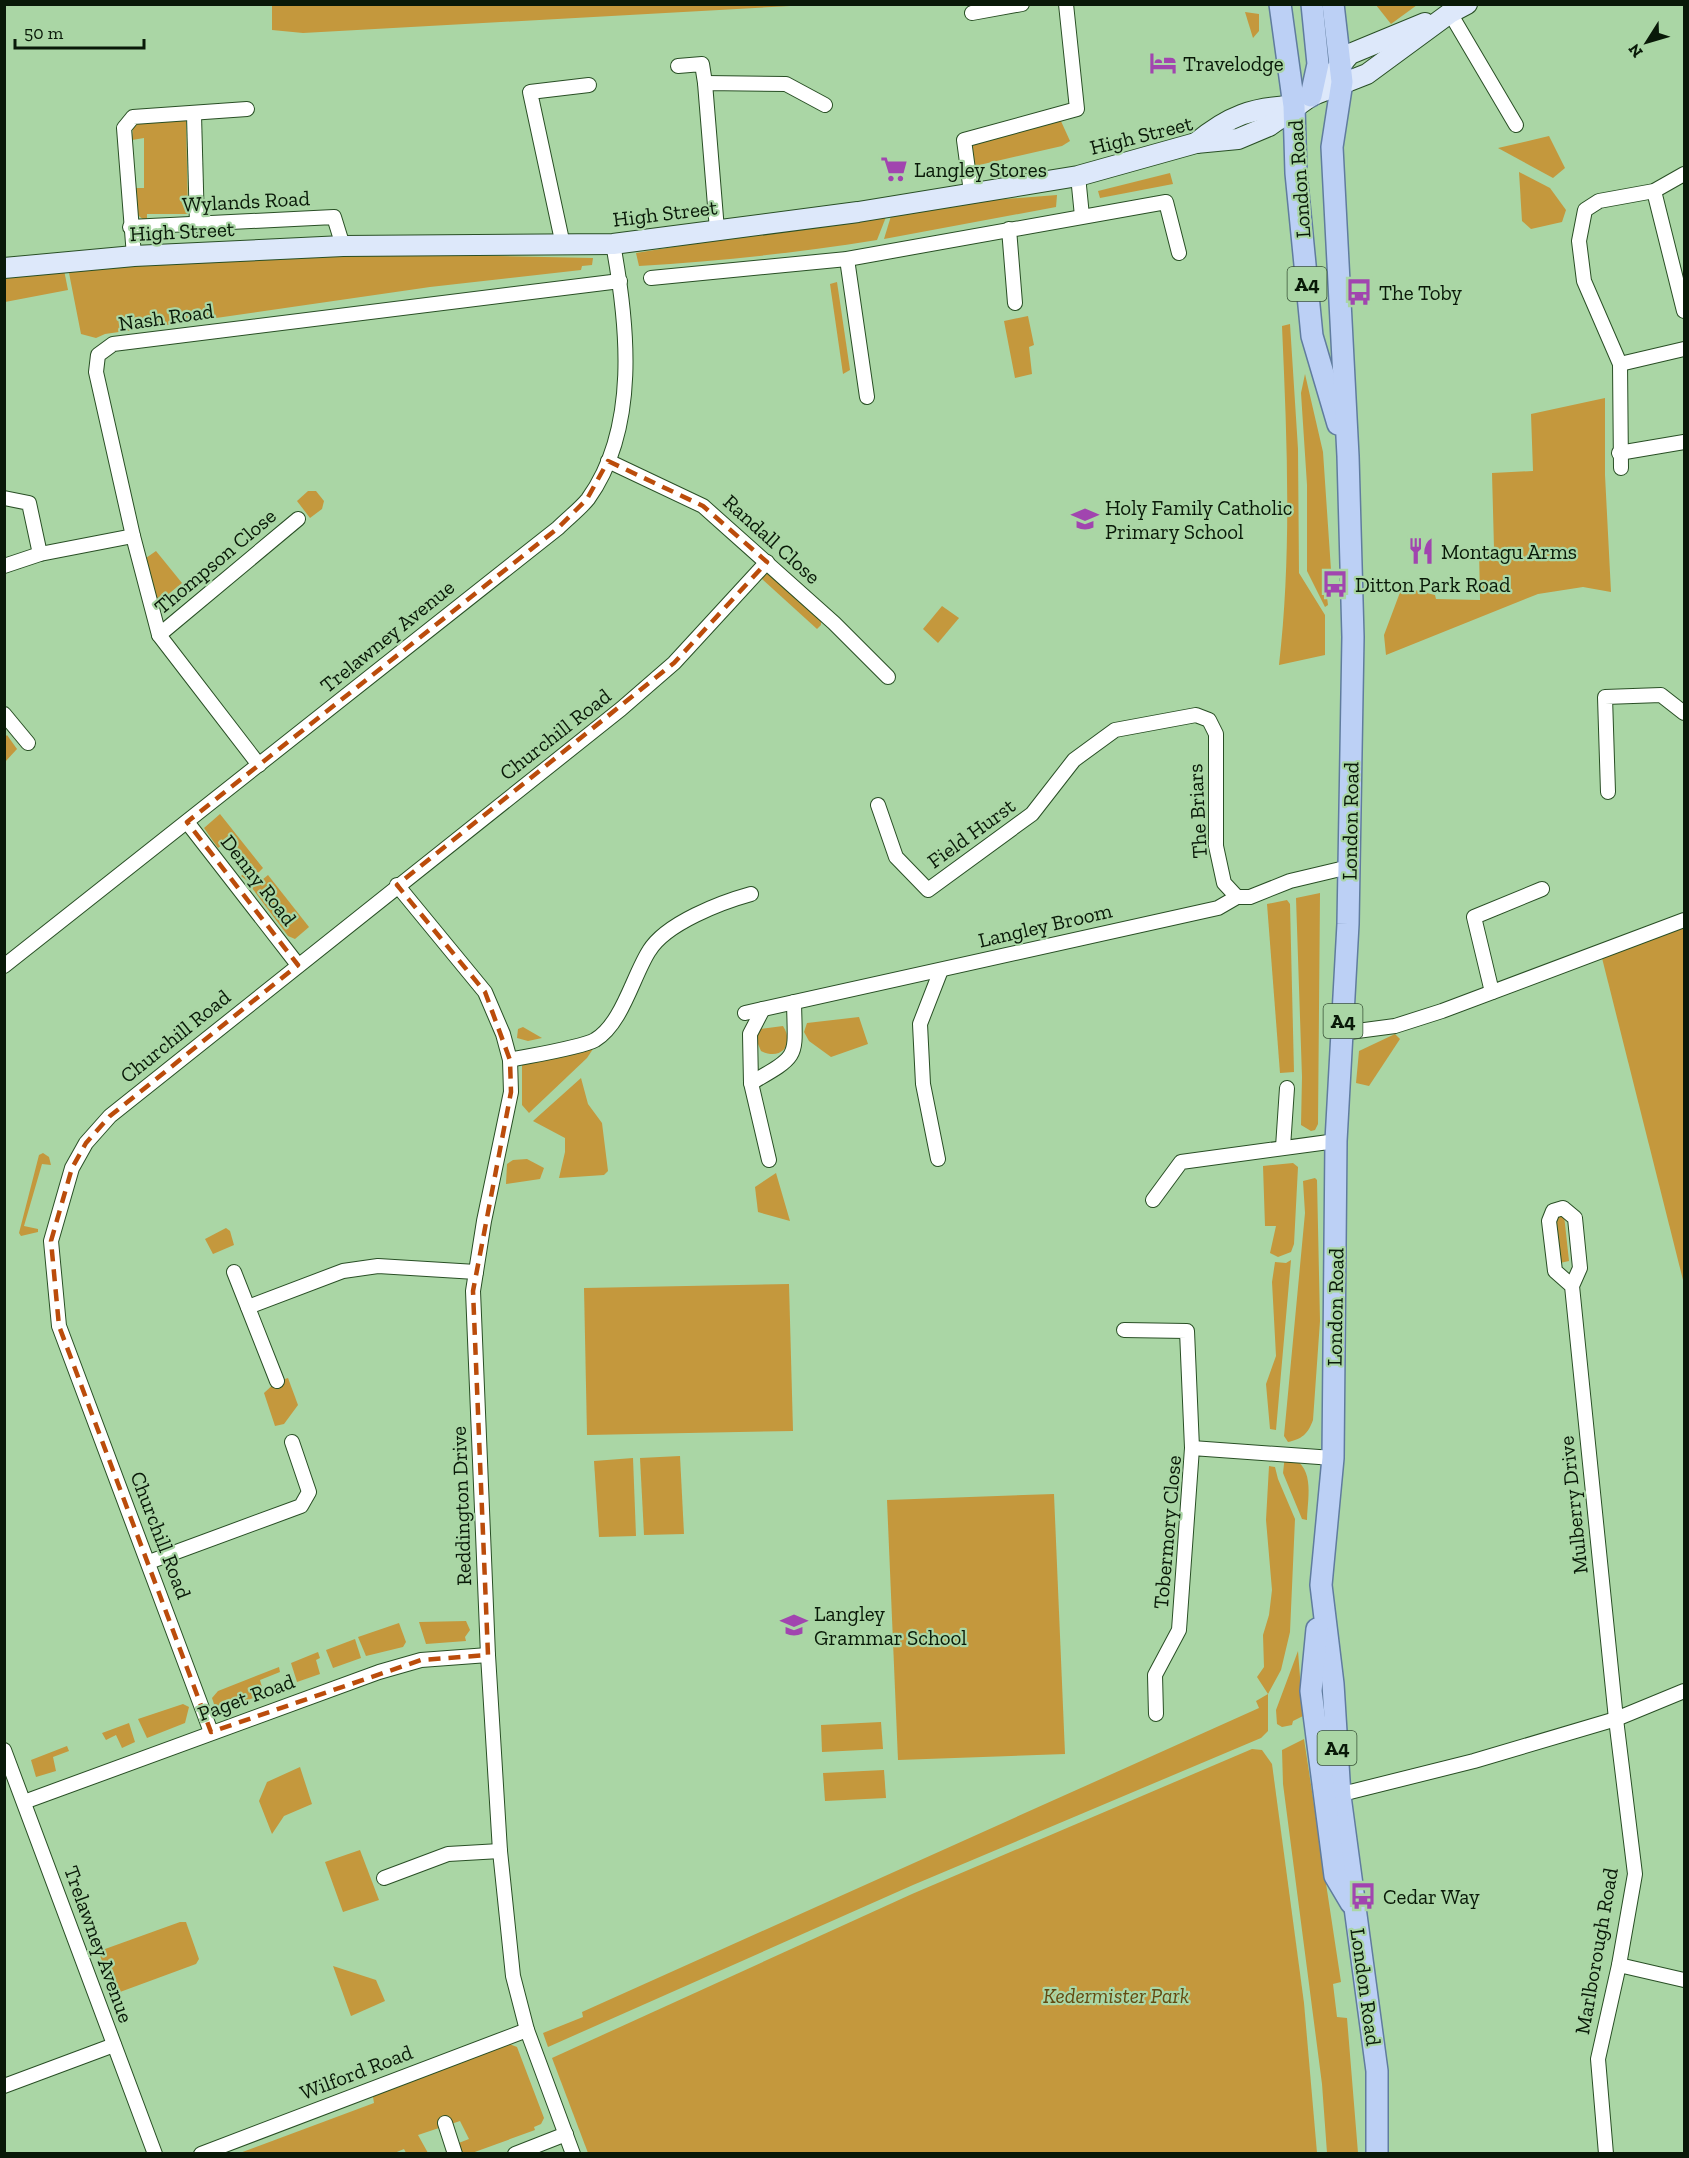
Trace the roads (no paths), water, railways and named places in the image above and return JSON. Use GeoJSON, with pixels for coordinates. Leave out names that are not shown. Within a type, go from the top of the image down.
{"type":"FeatureCollection","features":[{"type":"Feature","properties":{"kind":"main road","name":"London Road"},"geometry":{"type":"LineString","coordinates":[[1280,4],[1302,101],[1296,173],[1312,336],[1348,456]]}},
{"type":"Feature","properties":{"kind":"main road","name":"London Road"},"geometry":{"type":"LineString","coordinates":[[1302,101],[1318,64],[1312,4]]}},
{"type":"Feature","properties":{"kind":"main road","name":"London Road"},"geometry":{"type":"LineString","coordinates":[[1333,4],[1341,74],[1332,147],[1348,456],[1353,638],[1349,867],[1336,1141],[1333,1458],[1311,1691],[1332,1796],[1335,1876],[1356,1911],[1377,2071],[1377,2154]]}},
{"type":"Feature","properties":{"kind":"main road","name":"High Street"},"geometry":{"type":"LineString","coordinates":[[4,268],[134,256],[343,246],[613,244],[858,212],[1078,176],[1196,143],[1238,139],[1269,126],[1341,74],[1350,54],[1458,9]]}},
{"type":"Feature","properties":{"kind":"street"},"geometry":{"type":"LineString","coordinates":[[972,13],[1022,4]]}},
{"type":"Feature","properties":{"kind":"street"},"geometry":{"type":"LineString","coordinates":[[971,192],[964,140],[1077,109],[1066,4]]}},
{"type":"Feature","properties":{"kind":"street"},"geometry":{"type":"LineString","coordinates":[[1458,9],[1516,125]]}},
{"type":"Feature","properties":{"kind":"street"},"geometry":{"type":"LineString","coordinates":[[678,66],[702,64],[717,230]]}},
{"type":"Feature","properties":{"kind":"street"},"geometry":{"type":"LineString","coordinates":[[705,83],[786,84],[825,105]]}},
{"type":"Feature","properties":{"kind":"street"},"geometry":{"type":"LineString","coordinates":[[562,245],[530,92],[589,85]]}},
{"type":"Feature","properties":{"kind":"street"},"geometry":{"type":"LineString","coordinates":[[134,256],[124,128],[133,117],[194,115],[248,109]]}},
{"type":"Feature","properties":{"kind":"street"},"geometry":{"type":"LineString","coordinates":[[194,115],[198,225]]}},
{"type":"Feature","properties":{"kind":"street"},"geometry":{"type":"LineString","coordinates":[[1621,468],[1619,453],[1620,364],[1584,281],[1579,241],[1585,210],[1599,201],[1654,191],[1684,174]]}},
{"type":"Feature","properties":{"kind":"street"},"geometry":{"type":"LineString","coordinates":[[1078,176],[1082,216]]}},
{"type":"Feature","properties":{"kind":"street"},"geometry":{"type":"LineString","coordinates":[[1654,191],[1684,311]]}},
{"type":"Feature","properties":{"kind":"street"},"geometry":{"type":"LineString","coordinates":[[651,278],[847,259],[1166,202],[1179,254]]}},
{"type":"Feature","properties":{"kind":"street","name":"Wylands Road"},"geometry":{"type":"LineString","coordinates":[[130,227],[334,217],[343,246]]}},
{"type":"Feature","properties":{"kind":"street"},"geometry":{"type":"LineString","coordinates":[[1010,229],[1015,303]]}},
{"type":"Feature","properties":{"kind":"street","name":"Trelawney Avenue"},"geometry":{"type":"LineString","coordinates":[[4,966],[558,528],[587,499],[608,461],[622,412],[625,369],[620,281],[613,244]]}},
{"type":"Feature","properties":{"kind":"street"},"geometry":{"type":"LineString","coordinates":[[847,259],[867,397]]}},
{"type":"Feature","properties":{"kind":"street","name":"Nash Road"},"geometry":{"type":"LineString","coordinates":[[259,765],[159,635],[133,536],[96,372],[98,355],[113,344],[620,281]]}},
{"type":"Feature","properties":{"kind":"street"},"geometry":{"type":"LineString","coordinates":[[1620,364],[1684,349]]}},
{"type":"Feature","properties":{"kind":"street"},"geometry":{"type":"LineString","coordinates":[[1619,453],[1684,442]]}},
{"type":"Feature","properties":{"kind":"street","name":"Randall Close"},"geometry":{"type":"LineString","coordinates":[[608,461],[703,506],[767,562],[888,677]]}},
{"type":"Feature","properties":{"kind":"street"},"geometry":{"type":"LineString","coordinates":[[4,498],[29,503],[40,554]]}},
{"type":"Feature","properties":{"kind":"street","name":"Thompson Close"},"geometry":{"type":"LineString","coordinates":[[159,635],[298,519]]}},
{"type":"Feature","properties":{"kind":"street"},"geometry":{"type":"LineString","coordinates":[[4,566],[40,554],[133,536]]}},
{"type":"Feature","properties":{"kind":"street","name":"Churchill Road"},"geometry":{"type":"LineString","coordinates":[[211,1732],[59,1326],[51,1241],[59,1205],[72,1168],[86,1143],[110,1116],[397,885],[621,709],[674,663],[767,562]]}},
{"type":"Feature","properties":{"kind":"street"},"geometry":{"type":"LineString","coordinates":[[1608,792],[1605,697],[1661,695],[1684,713]]}},
{"type":"Feature","properties":{"kind":"street"},"geometry":{"type":"LineString","coordinates":[[4,714],[28,743]]}},
{"type":"Feature","properties":{"kind":"street","name":"Field Hurst"},"geometry":{"type":"LineString","coordinates":[[878,805],[896,857],[928,890],[1032,814],[1074,760],[1115,730],[1196,715],[1209,720]]}},
{"type":"Feature","properties":{"kind":"street","name":"The Briars"},"geometry":{"type":"LineString","coordinates":[[1209,720],[1216,734],[1216,846],[1224,883],[1237,897]]}},
{"type":"Feature","properties":{"kind":"street","name":"Denny Road"},"geometry":{"type":"LineString","coordinates":[[187,822],[298,964]]}},
{"type":"Feature","properties":{"kind":"street","name":"Langley Broom"},"geometry":{"type":"LineString","coordinates":[[745,1013],[1218,908],[1237,897],[1250,897],[1290,881],[1349,867]]}},
{"type":"Feature","properties":{"kind":"street","name":"Reddington Drive"},"geometry":{"type":"LineString","coordinates":[[397,885],[485,992],[503,1034],[510,1060],[511,1092],[473,1291],[488,1655],[500,1851],[513,1976],[527,2030],[573,2154]]}},
{"type":"Feature","properties":{"kind":"street"},"geometry":{"type":"LineString","coordinates":[[1492,992],[1474,917],[1542,889]]}},
{"type":"Feature","properties":{"kind":"street"},"geometry":{"type":"LineString","coordinates":[[510,1060],[595,1040],[619,1014],[650,949],[679,924],[714,905],[752,894]]}},
{"type":"Feature","properties":{"kind":"street"},"geometry":{"type":"LineString","coordinates":[[1342,1033],[1395,1026],[1684,921]]}},
{"type":"Feature","properties":{"kind":"street"},"geometry":{"type":"LineString","coordinates":[[938,1159],[923,1084],[920,1024],[942,969]]}},
{"type":"Feature","properties":{"kind":"street"},"geometry":{"type":"LineString","coordinates":[[751,1083],[786,1063],[795,1050],[794,1002]]}},
{"type":"Feature","properties":{"kind":"street"},"geometry":{"type":"LineString","coordinates":[[763,1009],[750,1034],[751,1083],[769,1160]]}},
{"type":"Feature","properties":{"kind":"street"},"geometry":{"type":"LineString","coordinates":[[1283,1147],[1287,1088]]}},
{"type":"Feature","properties":{"kind":"street"},"geometry":{"type":"LineString","coordinates":[[1153,1200],[1181,1162],[1336,1141]]}},
{"type":"Feature","properties":{"kind":"street","name":"Mulberry Drive"},"geometry":{"type":"LineString","coordinates":[[1572,1286],[1555,1270],[1549,1221],[1553,1211],[1563,1208],[1575,1218],[1580,1268],[1572,1286],[1616,1719]]}},
{"type":"Feature","properties":{"kind":"street"},"geometry":{"type":"LineString","coordinates":[[248,1307],[343,1271],[378,1266],[476,1272]]}},
{"type":"Feature","properties":{"kind":"street"},"geometry":{"type":"LineString","coordinates":[[234,1272],[277,1381]]}},
{"type":"Feature","properties":{"kind":"street"},"geometry":{"type":"LineString","coordinates":[[1124,1330],[1187,1331],[1192,1448]]}},
{"type":"Feature","properties":{"kind":"street"},"geometry":{"type":"LineString","coordinates":[[149,1562],[301,1506],[309,1492],[292,1442]]}},
{"type":"Feature","properties":{"kind":"street","name":"Tobermory Close"},"geometry":{"type":"LineString","coordinates":[[1156,1714],[1155,1675],[1179,1630],[1192,1448],[1333,1458]]}},
{"type":"Feature","properties":{"kind":"street","name":"Paget Road"},"geometry":{"type":"LineString","coordinates":[[24,1802],[369,1676],[421,1660],[488,1655]]}},
{"type":"Feature","properties":{"kind":"street"},"geometry":{"type":"LineString","coordinates":[[1332,1796],[1474,1761],[1616,1719],[1684,1691]]}},
{"type":"Feature","properties":{"kind":"street","name":"Marlborough Road"},"geometry":{"type":"LineString","coordinates":[[1606,2154],[1598,2059],[1619,1965],[1635,1874],[1616,1719]]}},
{"type":"Feature","properties":{"kind":"street","name":"Trelawney Avenue"},"geometry":{"type":"LineString","coordinates":[[4,1750],[155,2154]]}},
{"type":"Feature","properties":{"kind":"street"},"geometry":{"type":"LineString","coordinates":[[384,1878],[448,1854],[500,1851]]}},
{"type":"Feature","properties":{"kind":"street"},"geometry":{"type":"LineString","coordinates":[[1619,1965],[1684,1980]]}},
{"type":"Feature","properties":{"kind":"street","name":"Wilford Road"},"geometry":{"type":"LineString","coordinates":[[201,2154],[527,2030]]}},
{"type":"Feature","properties":{"kind":"street"},"geometry":{"type":"LineString","coordinates":[[4,2086],[114,2045]]}},
{"type":"Feature","properties":{"kind":"street"},"geometry":{"type":"LineString","coordinates":[[445,2123],[455,2154]]}},
{"type":"Feature","properties":{"kind":"street"},"geometry":{"type":"LineString","coordinates":[[515,2154],[566,2134]]}},
{"type":"Feature","properties":{"kind":"place","name":"Travelodge"},"geometry":{"type":"Point","coordinates":[1163,63]}},
{"type":"Feature","properties":{"kind":"place","name":"Langley Stores"},"geometry":{"type":"Point","coordinates":[894,169]}},
{"type":"Feature","properties":{"kind":"place","name":"The Toby"},"geometry":{"type":"Point","coordinates":[1359,292]}},
{"type":"Feature","properties":{"kind":"place","name":"Holy Family Catholic Primary School"},"geometry":{"type":"Point","coordinates":[1085,519]}},
{"type":"Feature","properties":{"kind":"place","name":"Montagu Arms"},"geometry":{"type":"Point","coordinates":[1421,551]}},
{"type":"Feature","properties":{"kind":"place","name":"Ditton Park Road"},"geometry":{"type":"Point","coordinates":[1335,584]}},
{"type":"Feature","properties":{"kind":"place","name":"Langley Grammar School"},"geometry":{"type":"Point","coordinates":[794,1625]}},
{"type":"Feature","properties":{"kind":"place","name":"Cedar Way"},"geometry":{"type":"Point","coordinates":[1363,1896]}},
{"type":"Feature","properties":{"kind":"park label","name":"Kedermister Park"},"geometry":{"type":"Point","coordinates":[1116,1995]}}]}
